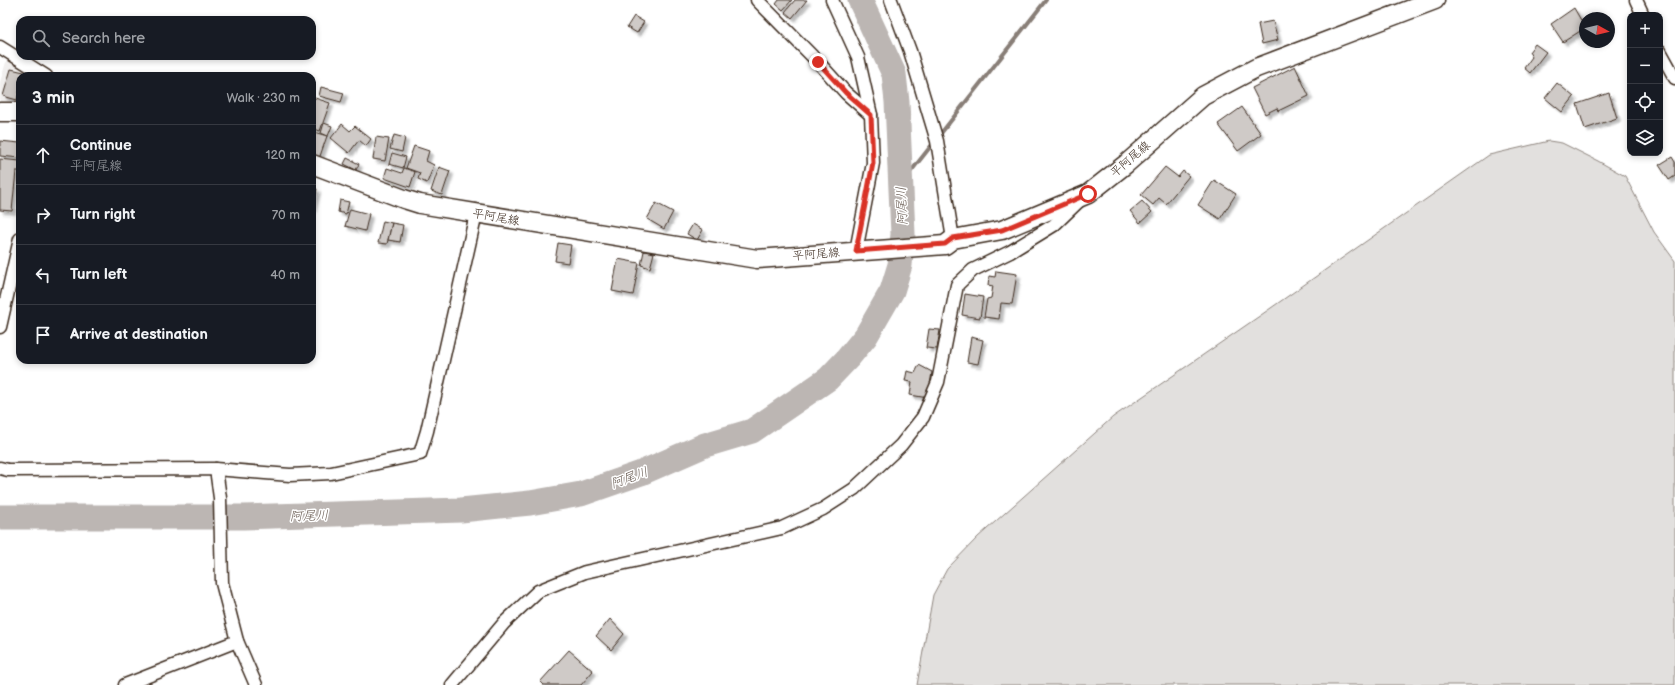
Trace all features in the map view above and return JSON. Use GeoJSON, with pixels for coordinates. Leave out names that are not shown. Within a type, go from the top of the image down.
{"type":"FeatureCollection","features":[{"type":"Feature","properties":{"kind":"main road","name":"平阿尾線"},"geometry":{"type":"LineString","coordinates":[[316,166],[404,199],[476,214],[757,259],[861,251],[949,242],[1002,230],[1088,194],[1126,164],[1203,96],[1256,68],[1429,1]]}},
{"type":"Feature","properties":{"kind":"main road"},"geometry":{"type":"LineString","coordinates":[[0,112],[16,112]]}},
{"type":"Feature","properties":{"kind":"street"},"geometry":{"type":"LineString","coordinates":[[757,0],[818,62],[846,93],[871,115]]}},
{"type":"Feature","properties":{"kind":"street"},"geometry":{"type":"LineString","coordinates":[[832,0],[858,57],[871,115],[873,163],[861,251]]}},
{"type":"Feature","properties":{"kind":"street"},"geometry":{"type":"LineString","coordinates":[[891,0],[910,51],[937,141],[949,242]]}},
{"type":"Feature","properties":{"kind":"street"},"geometry":{"type":"LineString","coordinates":[[1636,0],[1642,12]]}},
{"type":"Feature","properties":{"kind":"street"},"geometry":{"type":"LineString","coordinates":[[0,47],[16,57]]}},
{"type":"Feature","properties":{"kind":"street"},"geometry":{"type":"LineString","coordinates":[[1663,56],[1675,78]]}},
{"type":"Feature","properties":{"kind":"street"},"geometry":{"type":"LineString","coordinates":[[21,60],[40,72]]}},
{"type":"Feature","properties":{"kind":"street"},"geometry":{"type":"LineString","coordinates":[[452,685],[504,623],[538,591],[585,572],[782,528],[823,509],[854,489],[901,445],[923,417],[938,382],[957,285],[973,270],[1010,252],[1054,225],[1088,194]]}},
{"type":"Feature","properties":{"kind":"street"},"geometry":{"type":"LineString","coordinates":[[0,468],[8,470],[216,469],[290,475],[331,473],[420,454],[427,431],[476,214]]}},
{"type":"Feature","properties":{"kind":"street"},"geometry":{"type":"LineString","coordinates":[[0,327],[16,257]]}},
{"type":"Feature","properties":{"kind":"street"},"geometry":{"type":"LineString","coordinates":[[216,469],[220,498],[222,583],[237,640],[256,685]]}},
{"type":"Feature","properties":{"kind":"street"},"geometry":{"type":"LineString","coordinates":[[125,685],[237,640]]}},
{"type":"Feature","properties":{"kind":"shaded area"},"geometry":{"type":"Polygon","coordinates":[[[7,59],[28,72],[16,72],[16,104],[0,106],[0,82],[7,59]]]}},
{"type":"Feature","properties":{"kind":"shaded area"},"geometry":{"type":"Polygon","coordinates":[[[1549,141],[1562,143],[1625,176],[1654,232],[1675,261],[1675,685],[917,685],[933,595],[947,569],[978,537],[1113,417],[1489,155],[1549,141]]]}},
{"type":"Feature","properties":{"kind":"building"},"geometry":{"type":"Polygon","coordinates":[[[779,0],[792,0],[783,10],[776,4],[779,0]]]}},
{"type":"Feature","properties":{"kind":"building"},"geometry":{"type":"Polygon","coordinates":[[[795,0],[807,0],[792,18],[785,12],[795,0]]]}},
{"type":"Feature","properties":{"kind":"building"},"geometry":{"type":"Polygon","coordinates":[[[1574,8],[1579,17],[1579,32],[1563,42],[1551,24],[1574,8]]]}},
{"type":"Feature","properties":{"kind":"building"},"geometry":{"type":"Polygon","coordinates":[[[634,16],[644,22],[637,33],[627,27],[634,16]]]}},
{"type":"Feature","properties":{"kind":"building"},"geometry":{"type":"Polygon","coordinates":[[[1273,21],[1278,40],[1262,44],[1258,24],[1273,21]]]}},
{"type":"Feature","properties":{"kind":"building"},"geometry":{"type":"Polygon","coordinates":[[[1535,44],[1546,52],[1530,73],[1524,68],[1532,57],[1529,52],[1535,44]]]}},
{"type":"Feature","properties":{"kind":"building"},"geometry":{"type":"Polygon","coordinates":[[[1295,66],[1309,96],[1278,111],[1277,108],[1265,114],[1252,88],[1295,66]]]}},
{"type":"Feature","properties":{"kind":"building"},"geometry":{"type":"Polygon","coordinates":[[[11,69],[24,72],[16,72],[16,100],[3,96],[11,69]]]}},
{"type":"Feature","properties":{"kind":"building"},"geometry":{"type":"Polygon","coordinates":[[[1557,83],[1574,97],[1562,112],[1545,98],[1557,83]]]}},
{"type":"Feature","properties":{"kind":"building"},"geometry":{"type":"Polygon","coordinates":[[[321,87],[344,93],[341,102],[319,96],[321,87]]]}},
{"type":"Feature","properties":{"kind":"building"},"geometry":{"type":"Polygon","coordinates":[[[1609,93],[1617,118],[1585,129],[1577,104],[1609,93]]]}},
{"type":"Feature","properties":{"kind":"building"},"geometry":{"type":"Polygon","coordinates":[[[316,98],[330,103],[320,131],[316,130],[316,98]]]}},
{"type":"Feature","properties":{"kind":"building"},"geometry":{"type":"Polygon","coordinates":[[[1242,107],[1261,134],[1238,151],[1218,124],[1242,107]]]}},
{"type":"Feature","properties":{"kind":"building"},"geometry":{"type":"Polygon","coordinates":[[[324,123],[332,126],[328,136],[321,133],[324,123]]]}},
{"type":"Feature","properties":{"kind":"building"},"geometry":{"type":"Polygon","coordinates":[[[342,124],[350,131],[355,126],[371,139],[366,146],[359,140],[349,153],[331,138],[342,124]]]}},
{"type":"Feature","properties":{"kind":"building"},"geometry":{"type":"Polygon","coordinates":[[[316,133],[327,136],[319,159],[316,158],[316,133]]]}},
{"type":"Feature","properties":{"kind":"building"},"geometry":{"type":"Polygon","coordinates":[[[394,135],[405,138],[402,152],[390,149],[394,135]]]}},
{"type":"Feature","properties":{"kind":"building"},"geometry":{"type":"Polygon","coordinates":[[[376,137],[389,139],[385,161],[373,159],[376,137]]]}},
{"type":"Feature","properties":{"kind":"building"},"geometry":{"type":"Polygon","coordinates":[[[0,141],[16,143],[16,158],[0,156],[0,141]]]}},
{"type":"Feature","properties":{"kind":"building"},"geometry":{"type":"Polygon","coordinates":[[[414,146],[429,151],[426,161],[434,165],[427,183],[418,179],[420,173],[406,168],[414,146]]]}},
{"type":"Feature","properties":{"kind":"building"},"geometry":{"type":"Polygon","coordinates":[[[392,153],[406,157],[403,168],[389,164],[392,153]]]}},
{"type":"Feature","properties":{"kind":"building"},"geometry":{"type":"Polygon","coordinates":[[[1672,157],[1675,162],[1675,176],[1669,180],[1659,165],[1672,157]]]}},
{"type":"Feature","properties":{"kind":"building"},"geometry":{"type":"Polygon","coordinates":[[[347,158],[359,164],[356,170],[344,164],[347,158]]]}},
{"type":"Feature","properties":{"kind":"building"},"geometry":{"type":"Polygon","coordinates":[[[0,159],[16,161],[12,211],[0,210],[0,159]]]}},
{"type":"Feature","properties":{"kind":"building"},"geometry":{"type":"Polygon","coordinates":[[[439,167],[450,171],[442,195],[431,191],[439,167]]]}},
{"type":"Feature","properties":{"kind":"building"},"geometry":{"type":"Polygon","coordinates":[[[1165,167],[1178,177],[1183,171],[1189,176],[1166,204],[1159,198],[1153,205],[1141,195],[1165,167]]]}},
{"type":"Feature","properties":{"kind":"building"},"geometry":{"type":"Polygon","coordinates":[[[387,168],[402,173],[404,168],[415,172],[410,187],[384,178],[387,168]]]}},
{"type":"Feature","properties":{"kind":"building"},"geometry":{"type":"Polygon","coordinates":[[[1214,180],[1236,194],[1220,219],[1198,205],[1214,180]]]}},
{"type":"Feature","properties":{"kind":"building"},"geometry":{"type":"Polygon","coordinates":[[[340,200],[349,202],[346,214],[338,212],[340,200]]]}},
{"type":"Feature","properties":{"kind":"building"},"geometry":{"type":"Polygon","coordinates":[[[1142,201],[1152,212],[1140,223],[1130,211],[1142,201]]]}},
{"type":"Feature","properties":{"kind":"building"},"geometry":{"type":"Polygon","coordinates":[[[656,203],[673,212],[664,229],[647,219],[656,203]]]}},
{"type":"Feature","properties":{"kind":"building"},"geometry":{"type":"Polygon","coordinates":[[[350,209],[369,214],[365,231],[345,226],[350,209]]]}},
{"type":"Feature","properties":{"kind":"building"},"geometry":{"type":"Polygon","coordinates":[[[383,221],[392,223],[387,244],[378,243],[383,221]]]}},
{"type":"Feature","properties":{"kind":"building"},"geometry":{"type":"Polygon","coordinates":[[[392,223],[403,225],[400,242],[388,240],[392,223]]]}},
{"type":"Feature","properties":{"kind":"building"},"geometry":{"type":"Polygon","coordinates":[[[693,224],[703,230],[697,240],[687,234],[693,224]]]}},
{"type":"Feature","properties":{"kind":"building"},"geometry":{"type":"Polygon","coordinates":[[[558,243],[571,245],[568,263],[555,261],[558,243]]]}},
{"type":"Feature","properties":{"kind":"building"},"geometry":{"type":"Polygon","coordinates":[[[644,251],[654,253],[650,268],[641,265],[644,251]]]}},
{"type":"Feature","properties":{"kind":"building"},"geometry":{"type":"Polygon","coordinates":[[[618,259],[639,263],[633,295],[612,291],[618,259]]]}},
{"type":"Feature","properties":{"kind":"building"},"geometry":{"type":"Polygon","coordinates":[[[996,271],[1017,274],[1012,304],[1001,303],[999,319],[984,317],[987,299],[991,298],[993,286],[988,285],[989,276],[995,277],[996,271]]]}},
{"type":"Feature","properties":{"kind":"building"},"geometry":{"type":"Polygon","coordinates":[[[965,294],[983,297],[980,318],[962,315],[965,294]]]}},
{"type":"Feature","properties":{"kind":"building"},"geometry":{"type":"Polygon","coordinates":[[[929,329],[940,330],[937,349],[926,348],[929,329]]]}},
{"type":"Feature","properties":{"kind":"building"},"geometry":{"type":"Polygon","coordinates":[[[971,337],[983,340],[978,364],[967,362],[971,337]]]}},
{"type":"Feature","properties":{"kind":"building"},"geometry":{"type":"Polygon","coordinates":[[[919,365],[932,372],[928,398],[910,395],[912,382],[905,381],[907,371],[915,373],[919,365]]]}},
{"type":"Feature","properties":{"kind":"building"},"geometry":{"type":"Polygon","coordinates":[[[610,619],[624,634],[611,650],[596,636],[610,619]]]}},
{"type":"Feature","properties":{"kind":"building"},"geometry":{"type":"Polygon","coordinates":[[[569,650],[593,671],[581,685],[543,685],[540,682],[569,650]]]}},
{"type":"Feature","properties":{"kind":"waterway","name":"阿尾川"},"geometry":{"type":"LineString","coordinates":[[0,517],[244,517],[461,510],[530,503],[581,494],[641,473],[705,445],[752,431],[828,379],[848,358],[866,336],[892,291],[900,265],[903,234],[897,102],[894,74],[860,0]]}},
{"type":"Feature","properties":{"kind":"waterway"},"geometry":{"type":"LineString","coordinates":[[901,184],[1046,0]]}},
{"type":"Feature","properties":{"kind":"route"},"geometry":{"type":"LineString","coordinates":[[818,62],[846,93],[871,115],[873,163],[856,251],[945,244],[953,238],[1002,230],[1088,194]]}}]}
